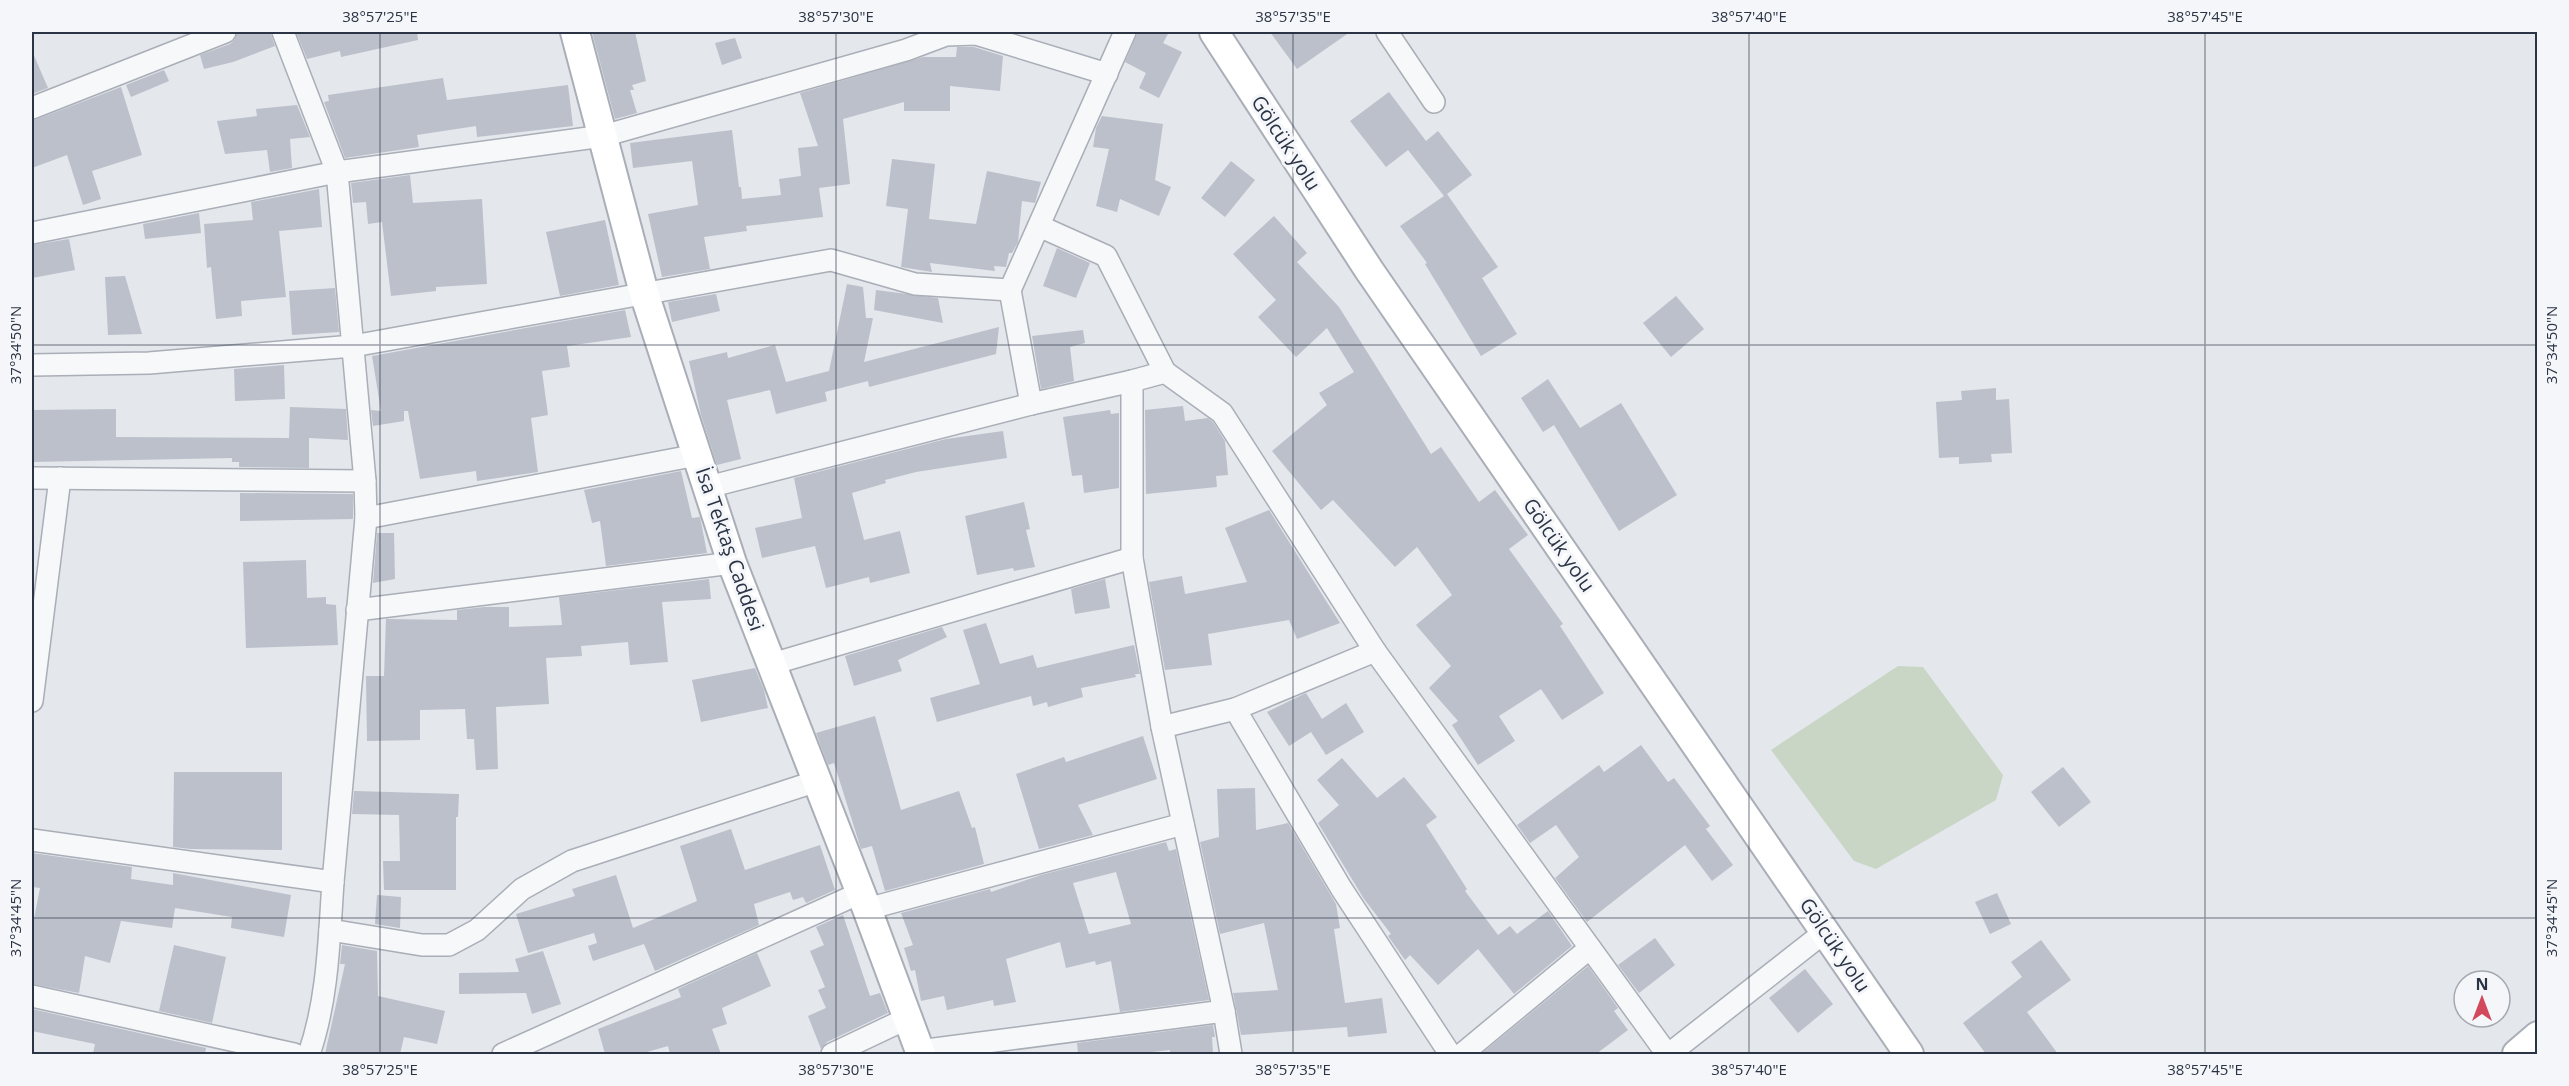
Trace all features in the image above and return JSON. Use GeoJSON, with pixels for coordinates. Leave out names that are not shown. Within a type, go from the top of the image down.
{"type":"FeatureCollection","features":[{"type":"Feature","properties":{"kind":"main road","name":"İsa Tektaş Caddesi"},"geometry":{"type":"LineString","coordinates":[[575,32],[644,293],[732,563],[864,901],[920,1053]]}},
{"type":"Feature","properties":{"kind":"main road","name":"Gölcük yolu"},"geometry":{"type":"LineString","coordinates":[[1214,32],[1369,270],[1909,1054]]}},
{"type":"Feature","properties":{"kind":"main road"},"geometry":{"type":"LineString","coordinates":[[2517,1054],[2538,1036]]}},
{"type":"Feature","properties":{"kind":"street"},"geometry":{"type":"LineString","coordinates":[[32,108],[225,32]]}},
{"type":"Feature","properties":{"kind":"street"},"geometry":{"type":"LineString","coordinates":[[283,32],[337,172],[365,481],[366,518],[327,970],[319,1027],[309,1054]]}},
{"type":"Feature","properties":{"kind":"street"},"geometry":{"type":"LineString","coordinates":[[1031,404],[1010,290],[1125,32]]}},
{"type":"Feature","properties":{"kind":"street"},"geometry":{"type":"LineString","coordinates":[[1387,32],[1434,102]]}},
{"type":"Feature","properties":{"kind":"street"},"geometry":{"type":"LineString","coordinates":[[32,233],[337,172],[603,136],[906,50],[946,35],[976,34],[1107,74]]}},
{"type":"Feature","properties":{"kind":"street"},"geometry":{"type":"LineString","coordinates":[[1039,226],[1106,256],[1165,372],[1222,413],[1375,651],[1668,1054],[1826,931]]}},
{"type":"Feature","properties":{"kind":"street"},"geometry":{"type":"LineString","coordinates":[[32,365],[149,363],[353,346],[831,260],[915,284],[1010,290]]}},
{"type":"Feature","properties":{"kind":"street"},"geometry":{"type":"LineString","coordinates":[[708,487],[1165,372]]}},
{"type":"Feature","properties":{"kind":"street"},"geometry":{"type":"LineString","coordinates":[[1132,381],[1132,558],[1162,727],[1232,1054]]}},
{"type":"Feature","properties":{"kind":"street"},"geometry":{"type":"LineString","coordinates":[[366,518],[697,455]]}},
{"type":"Feature","properties":{"kind":"street"},"geometry":{"type":"LineString","coordinates":[[32,478],[365,481]]}},
{"type":"Feature","properties":{"kind":"street"},"geometry":{"type":"LineString","coordinates":[[32,701],[60,478]]}},
{"type":"Feature","properties":{"kind":"street"},"geometry":{"type":"LineString","coordinates":[[772,664],[1132,558]]}},
{"type":"Feature","properties":{"kind":"street"},"geometry":{"type":"LineString","coordinates":[[357,610],[732,563]]}},
{"type":"Feature","properties":{"kind":"street"},"geometry":{"type":"LineString","coordinates":[[1162,727],[1235,709],[1375,651]]}},
{"type":"Feature","properties":{"kind":"street"},"geometry":{"type":"LineString","coordinates":[[1235,709],[1341,888],[1450,1054]]}},
{"type":"Feature","properties":{"kind":"street"},"geometry":{"type":"LineString","coordinates":[[330,930],[422,945],[449,945],[477,930],[522,889],[572,861],[816,781]]}},
{"type":"Feature","properties":{"kind":"street"},"geometry":{"type":"LineString","coordinates":[[503,1054],[864,901],[1183,824]]}},
{"type":"Feature","properties":{"kind":"street"},"geometry":{"type":"LineString","coordinates":[[32,840],[333,882]]}},
{"type":"Feature","properties":{"kind":"street"},"geometry":{"type":"LineString","coordinates":[[1462,1054],[1590,948]]}},
{"type":"Feature","properties":{"kind":"street"},"geometry":{"type":"LineString","coordinates":[[32,996],[294,1054]]}},
{"type":"Feature","properties":{"kind":"street"},"geometry":{"type":"LineString","coordinates":[[920,1053],[1224,1011]]}},
{"type":"Feature","properties":{"kind":"street"},"geometry":{"type":"LineString","coordinates":[[832,1054],[908,1018]]}},
{"type":"Feature","properties":{"kind":"green space"},"geometry":{"type":"Polygon","coordinates":[[[1898,666],[1923,667],[2003,775],[1996,800],[1876,869],[1854,861],[1771,750],[1898,666]]]}},
{"type":"Feature","properties":{"kind":"building"},"geometry":{"type":"Polygon","coordinates":[[[237,32],[270,32],[275,46],[233,62],[204,69],[200,55],[230,44],[237,32]]]}},
{"type":"Feature","properties":{"kind":"building"},"geometry":{"type":"Polygon","coordinates":[[[296,32],[417,32],[418,40],[341,57],[340,51],[307,59],[296,32]]]}},
{"type":"Feature","properties":{"kind":"building"},"geometry":{"type":"Polygon","coordinates":[[[592,32],[635,32],[646,81],[632,85],[634,90],[630,90],[637,113],[615,119],[592,32]]]}},
{"type":"Feature","properties":{"kind":"building"},"geometry":{"type":"Polygon","coordinates":[[[1138,32],[1169,32],[1163,43],[1182,52],[1159,98],[1139,88],[1146,73],[1125,62],[1138,32]]]}},
{"type":"Feature","properties":{"kind":"building"},"geometry":{"type":"Polygon","coordinates":[[[1270,32],[1350,32],[1297,69],[1270,32]]]}},
{"type":"Feature","properties":{"kind":"building"},"geometry":{"type":"Polygon","coordinates":[[[735,38],[742,58],[722,65],[715,43],[735,38]]]}},
{"type":"Feature","properties":{"kind":"building"},"geometry":{"type":"Polygon","coordinates":[[[957,47],[974,47],[1003,56],[1000,91],[950,86],[950,111],[904,111],[904,102],[843,119],[850,184],[819,188],[823,217],[746,226],[747,231],[704,237],[710,269],[662,277],[648,214],[698,205],[692,161],[633,168],[630,143],[732,130],[742,199],[781,195],[779,179],[801,176],[798,148],[818,146],[800,93],[923,57],[956,57],[957,47]]]}},
{"type":"Feature","properties":{"kind":"building"},"geometry":{"type":"Polygon","coordinates":[[[32,51],[48,88],[32,94],[32,51]]]}},
{"type":"Feature","properties":{"kind":"building"},"geometry":{"type":"Polygon","coordinates":[[[164,70],[169,81],[131,97],[126,85],[164,70]]]}},
{"type":"Feature","properties":{"kind":"building"},"geometry":{"type":"Polygon","coordinates":[[[443,78],[447,100],[568,85],[573,126],[477,137],[476,126],[417,135],[419,147],[345,158],[324,102],[329,101],[328,95],[443,78]]]}},
{"type":"Feature","properties":{"kind":"building"},"geometry":{"type":"Polygon","coordinates":[[[121,87],[142,155],[92,171],[101,199],[83,205],[67,155],[32,168],[32,121],[121,87]]]}},
{"type":"Feature","properties":{"kind":"building"},"geometry":{"type":"Polygon","coordinates":[[[1389,92],[1426,141],[1438,131],[1472,175],[1447,194],[1498,267],[1482,278],[1517,334],[1481,356],[1425,264],[1427,263],[1400,226],[1444,196],[1408,150],[1386,167],[1350,121],[1389,92]]]}},
{"type":"Feature","properties":{"kind":"building"},"geometry":{"type":"Polygon","coordinates":[[[297,105],[310,137],[290,139],[292,168],[270,172],[267,150],[225,154],[217,121],[257,116],[256,109],[297,105]]]}},
{"type":"Feature","properties":{"kind":"building"},"geometry":{"type":"Polygon","coordinates":[[[1102,116],[1163,124],[1155,180],[1171,187],[1159,216],[1120,199],[1117,212],[1096,206],[1109,149],[1093,147],[1096,128],[1102,116]]]}},
{"type":"Feature","properties":{"kind":"building"},"geometry":{"type":"Polygon","coordinates":[[[892,159],[935,164],[929,219],[976,224],[987,171],[1041,182],[1035,203],[1022,201],[1018,242],[1012,253],[1009,253],[1006,267],[994,266],[995,271],[930,263],[932,272],[901,267],[908,209],[886,206],[892,159]]]}},
{"type":"Feature","properties":{"kind":"building"},"geometry":{"type":"Polygon","coordinates":[[[1231,161],[1255,180],[1225,217],[1201,198],[1231,161]]]}},
{"type":"Feature","properties":{"kind":"building"},"geometry":{"type":"Polygon","coordinates":[[[410,175],[413,203],[482,199],[487,284],[436,287],[436,291],[391,296],[382,222],[368,224],[366,202],[353,203],[351,183],[410,175]]]}},
{"type":"Feature","properties":{"kind":"building"},"geometry":{"type":"Polygon","coordinates":[[[319,189],[322,227],[279,231],[286,297],[241,301],[242,316],[216,319],[211,267],[207,268],[204,224],[253,220],[251,202],[319,189]]]}},
{"type":"Feature","properties":{"kind":"building"},"geometry":{"type":"Polygon","coordinates":[[[199,213],[201,233],[145,239],[143,224],[199,213]]]}},
{"type":"Feature","properties":{"kind":"building"},"geometry":{"type":"Polygon","coordinates":[[[1274,216],[1307,253],[1297,262],[1339,307],[1431,454],[1441,447],[1479,502],[1495,490],[1528,535],[1509,549],[1563,624],[1560,626],[1604,693],[1562,720],[1541,689],[1499,716],[1515,741],[1478,765],[1452,725],[1458,721],[1429,688],[1451,666],[1416,625],[1452,595],[1417,547],[1395,567],[1333,500],[1321,510],[1272,451],[1327,405],[1319,393],[1354,372],[1327,328],[1296,357],[1258,317],[1276,300],[1233,254],[1274,216]]]}},
{"type":"Feature","properties":{"kind":"building"},"geometry":{"type":"Polygon","coordinates":[[[605,220],[619,285],[560,296],[546,232],[605,220]]]}},
{"type":"Feature","properties":{"kind":"building"},"geometry":{"type":"Polygon","coordinates":[[[69,239],[75,270],[32,278],[32,245],[69,239]]]}},
{"type":"Feature","properties":{"kind":"building"},"geometry":{"type":"Polygon","coordinates":[[[1057,248],[1090,263],[1076,298],[1043,286],[1057,248]]]}},
{"type":"Feature","properties":{"kind":"building"},"geometry":{"type":"Polygon","coordinates":[[[125,276],[142,334],[108,335],[105,277],[125,276]]]}},
{"type":"Feature","properties":{"kind":"building"},"geometry":{"type":"Polygon","coordinates":[[[847,284],[863,287],[866,318],[873,318],[864,362],[999,327],[996,354],[869,387],[868,381],[825,392],[827,401],[776,414],[770,390],[727,400],[741,459],[717,465],[701,415],[689,361],[727,352],[728,358],[775,345],[786,382],[829,371],[847,284]]]}},
{"type":"Feature","properties":{"kind":"building"},"geometry":{"type":"Polygon","coordinates":[[[335,288],[339,332],[292,335],[289,291],[335,288]]]}},
{"type":"Feature","properties":{"kind":"building"},"geometry":{"type":"Polygon","coordinates":[[[876,290],[938,298],[943,323],[874,310],[876,290]]]}},
{"type":"Feature","properties":{"kind":"building"},"geometry":{"type":"Polygon","coordinates":[[[716,294],[720,311],[672,322],[668,302],[716,294]]]}},
{"type":"Feature","properties":{"kind":"building"},"geometry":{"type":"Polygon","coordinates":[[[1676,296],[1704,329],[1671,357],[1643,323],[1676,296]]]}},
{"type":"Feature","properties":{"kind":"building"},"geometry":{"type":"Polygon","coordinates":[[[625,310],[631,337],[567,346],[570,367],[542,371],[548,415],[531,418],[538,472],[477,481],[476,471],[420,479],[408,411],[404,411],[404,421],[373,426],[371,410],[381,411],[372,356],[625,310]]]}},
{"type":"Feature","properties":{"kind":"building"},"geometry":{"type":"Polygon","coordinates":[[[1083,330],[1085,343],[1070,347],[1074,381],[1041,389],[1032,336],[1083,330]]]}},
{"type":"Feature","properties":{"kind":"building"},"geometry":{"type":"Polygon","coordinates":[[[284,365],[285,399],[235,401],[234,369],[284,365]]]}},
{"type":"Feature","properties":{"kind":"building"},"geometry":{"type":"Polygon","coordinates":[[[1548,379],[1580,428],[1621,403],[1677,495],[1619,531],[1554,425],[1543,432],[1521,398],[1548,379]]]}},
{"type":"Feature","properties":{"kind":"building"},"geometry":{"type":"Polygon","coordinates":[[[1996,388],[1996,400],[2009,399],[2012,453],[1991,454],[1992,462],[1959,464],[1959,457],[1939,458],[1936,402],[1962,400],[1961,391],[1996,388]]]}},
{"type":"Feature","properties":{"kind":"building"},"geometry":{"type":"Polygon","coordinates":[[[1183,406],[1185,421],[1208,418],[1213,422],[1225,441],[1228,475],[1216,476],[1217,487],[1146,494],[1145,410],[1183,406]]]}},
{"type":"Feature","properties":{"kind":"building"},"geometry":{"type":"Polygon","coordinates":[[[290,407],[346,409],[348,440],[309,438],[309,468],[239,467],[239,462],[232,462],[232,458],[32,462],[32,410],[116,409],[116,437],[289,438],[290,407]]]}},
{"type":"Feature","properties":{"kind":"building"},"geometry":{"type":"Polygon","coordinates":[[[1110,410],[1111,414],[1119,413],[1119,488],[1084,493],[1082,475],[1072,476],[1063,417],[1110,410]]]}},
{"type":"Feature","properties":{"kind":"building"},"geometry":{"type":"Polygon","coordinates":[[[1003,431],[1007,458],[916,472],[885,480],[886,483],[852,493],[864,540],[900,531],[910,573],[870,583],[869,577],[826,588],[815,546],[762,558],[755,528],[802,518],[794,478],[946,439],[1003,431]]]}},
{"type":"Feature","properties":{"kind":"building"},"geometry":{"type":"Polygon","coordinates":[[[681,471],[692,518],[700,517],[707,553],[606,566],[600,521],[592,523],[584,490],[681,471]]]}},
{"type":"Feature","properties":{"kind":"building"},"geometry":{"type":"Polygon","coordinates":[[[240,493],[353,494],[353,519],[240,521],[240,493]]]}},
{"type":"Feature","properties":{"kind":"building"},"geometry":{"type":"Polygon","coordinates":[[[1024,502],[1030,529],[1026,530],[1035,567],[1014,571],[1013,568],[977,575],[965,516],[1024,502]]]}},
{"type":"Feature","properties":{"kind":"building"},"geometry":{"type":"Polygon","coordinates":[[[1269,510],[1340,623],[1297,639],[1289,620],[1208,634],[1212,665],[1165,670],[1149,582],[1182,576],[1185,594],[1247,582],[1225,528],[1269,510]]]}},
{"type":"Feature","properties":{"kind":"building"},"geometry":{"type":"Polygon","coordinates":[[[377,533],[394,533],[395,579],[373,583],[377,533]]]}},
{"type":"Feature","properties":{"kind":"building"},"geometry":{"type":"Polygon","coordinates":[[[306,560],[307,598],[326,597],[326,604],[336,605],[338,645],[246,648],[243,562],[306,560]]]}},
{"type":"Feature","properties":{"kind":"building"},"geometry":{"type":"Polygon","coordinates":[[[709,579],[711,599],[662,602],[668,662],[630,665],[628,642],[581,646],[582,656],[546,658],[549,704],[496,707],[498,769],[476,770],[474,739],[467,739],[465,709],[420,710],[420,740],[367,741],[366,676],[384,676],[386,619],[457,620],[457,610],[509,607],[509,627],[562,625],[559,597],[709,579]]]}},
{"type":"Feature","properties":{"kind":"building"},"geometry":{"type":"Polygon","coordinates":[[[1105,579],[1110,608],[1075,614],[1071,589],[1105,579]]]}},
{"type":"Feature","properties":{"kind":"building"},"geometry":{"type":"Polygon","coordinates":[[[986,623],[1000,664],[1033,655],[1037,668],[1134,645],[1140,674],[1135,674],[1136,677],[1081,688],[1083,697],[1048,707],[1047,702],[1033,706],[1031,696],[937,722],[930,698],[980,684],[963,630],[986,623]]]}},
{"type":"Feature","properties":{"kind":"building"},"geometry":{"type":"Polygon","coordinates":[[[942,627],[947,637],[898,660],[902,671],[854,686],[845,656],[942,627]]]}},
{"type":"Feature","properties":{"kind":"building"},"geometry":{"type":"Polygon","coordinates":[[[755,668],[768,708],[701,722],[692,680],[755,668]]]}},
{"type":"Feature","properties":{"kind":"building"},"geometry":{"type":"Polygon","coordinates":[[[1306,693],[1322,719],[1346,703],[1364,732],[1326,755],[1311,732],[1289,746],[1267,712],[1306,693]]]}},
{"type":"Feature","properties":{"kind":"building"},"geometry":{"type":"Polygon","coordinates":[[[875,716],[901,810],[959,791],[972,828],[975,827],[984,864],[885,891],[872,846],[861,849],[834,763],[828,765],[816,733],[875,716]]]}},
{"type":"Feature","properties":{"kind":"building"},"geometry":{"type":"Polygon","coordinates":[[[1143,736],[1157,779],[1078,805],[1093,835],[1039,849],[1016,774],[1064,757],[1066,762],[1143,736]]]}},
{"type":"Feature","properties":{"kind":"building"},"geometry":{"type":"Polygon","coordinates":[[[1641,745],[1668,782],[1674,778],[1710,826],[1706,829],[1733,865],[1712,881],[1685,845],[1587,922],[1555,878],[1579,857],[1556,825],[1530,843],[1517,825],[1599,765],[1604,772],[1641,745]]]}},
{"type":"Feature","properties":{"kind":"building"},"geometry":{"type":"Polygon","coordinates":[[[1342,758],[1377,798],[1404,777],[1437,817],[1426,825],[1467,889],[1465,891],[1498,935],[1510,926],[1517,934],[1548,911],[1572,946],[1514,994],[1478,949],[1438,985],[1410,955],[1405,960],[1388,936],[1391,934],[1364,899],[1318,823],[1339,805],[1317,780],[1342,758]]]}},
{"type":"Feature","properties":{"kind":"building"},"geometry":{"type":"Polygon","coordinates":[[[2063,767],[2091,802],[2059,827],[2031,792],[2063,767]]]}},
{"type":"Feature","properties":{"kind":"building"},"geometry":{"type":"Polygon","coordinates":[[[174,772],[282,772],[282,850],[173,847],[174,772]]]}},
{"type":"Feature","properties":{"kind":"building"},"geometry":{"type":"Polygon","coordinates":[[[1255,788],[1256,830],[1288,823],[1336,904],[1340,928],[1334,929],[1345,1003],[1382,998],[1387,1033],[1348,1037],[1347,1027],[1241,1035],[1233,993],[1278,990],[1264,923],[1220,934],[1200,842],[1219,837],[1217,789],[1255,788]]]}},
{"type":"Feature","properties":{"kind":"building"},"geometry":{"type":"Polygon","coordinates":[[[354,791],[459,794],[458,817],[456,817],[456,890],[384,890],[383,861],[400,861],[399,815],[352,814],[354,791]]]}},
{"type":"Feature","properties":{"kind":"building"},"geometry":{"type":"Polygon","coordinates":[[[731,829],[745,870],[820,845],[835,890],[806,903],[803,897],[793,900],[790,892],[754,904],[759,925],[655,971],[644,944],[593,961],[588,946],[597,943],[594,933],[528,953],[516,914],[575,896],[572,889],[616,875],[633,928],[697,901],[680,846],[731,829]]]}},
{"type":"Feature","properties":{"kind":"building"},"geometry":{"type":"Polygon","coordinates":[[[1166,842],[1169,851],[1176,849],[1209,1000],[1120,1012],[1111,961],[1096,965],[1095,961],[1066,968],[1060,942],[1006,959],[1016,1002],[994,1006],[993,1000],[947,1010],[944,996],[921,1001],[915,970],[911,971],[904,948],[913,945],[901,913],[990,889],[991,892],[1041,875],[1166,842]],[[1116,872],[1073,883],[1089,934],[1131,924],[1116,872]]]}},
{"type":"Feature","properties":{"kind":"building"},"geometry":{"type":"Polygon","coordinates":[[[32,853],[132,867],[131,879],[173,885],[173,873],[291,895],[284,937],[231,928],[232,917],[175,908],[172,928],[121,921],[110,963],[85,956],[79,993],[32,984],[32,929],[40,888],[32,887],[32,853]]]}},
{"type":"Feature","properties":{"kind":"building"},"geometry":{"type":"Polygon","coordinates":[[[1997,893],[2011,924],[1990,934],[1975,902],[1997,893]]]}},
{"type":"Feature","properties":{"kind":"building"},"geometry":{"type":"Polygon","coordinates":[[[377,895],[401,897],[400,928],[375,924],[377,895]]]}},
{"type":"Feature","properties":{"kind":"building"},"geometry":{"type":"Polygon","coordinates":[[[843,915],[870,996],[880,993],[888,1013],[827,1042],[821,1049],[808,1016],[826,1008],[818,990],[825,987],[810,951],[824,945],[816,927],[843,915]]]}},
{"type":"Feature","properties":{"kind":"building"},"geometry":{"type":"Polygon","coordinates":[[[1655,938],[1675,965],[1639,993],[1618,965],[1655,938]]]}},
{"type":"Feature","properties":{"kind":"building"},"geometry":{"type":"Polygon","coordinates":[[[2041,940],[2071,980],[2027,1012],[2058,1054],[1986,1054],[1963,1023],[2022,977],[2011,962],[2041,940]]]}},
{"type":"Feature","properties":{"kind":"building"},"geometry":{"type":"Polygon","coordinates":[[[174,945],[226,957],[212,1023],[159,1011],[174,945]]]}},
{"type":"Feature","properties":{"kind":"building"},"geometry":{"type":"Polygon","coordinates":[[[342,945],[377,951],[378,996],[445,1011],[437,1044],[404,1037],[400,1054],[325,1054],[345,964],[340,964],[342,945]]]}},
{"type":"Feature","properties":{"kind":"building"},"geometry":{"type":"Polygon","coordinates":[[[543,951],[561,1004],[532,1014],[526,993],[459,994],[459,973],[519,972],[515,959],[543,951]]]}},
{"type":"Feature","properties":{"kind":"building"},"geometry":{"type":"Polygon","coordinates":[[[757,953],[771,986],[722,1008],[727,1024],[712,1029],[721,1054],[670,1054],[668,1046],[640,1054],[605,1054],[598,1029],[681,997],[678,989],[757,953]]]}},
{"type":"Feature","properties":{"kind":"building"},"geometry":{"type":"Polygon","coordinates":[[[1588,966],[1618,1008],[1614,1011],[1628,1030],[1596,1054],[1481,1054],[1588,966]]]}},
{"type":"Feature","properties":{"kind":"building"},"geometry":{"type":"Polygon","coordinates":[[[1805,969],[1833,1004],[1798,1033],[1769,998],[1805,969]]]}},
{"type":"Feature","properties":{"kind":"building"},"geometry":{"type":"Polygon","coordinates":[[[32,1009],[206,1048],[205,1054],[93,1054],[95,1044],[32,1031],[32,1009]]]}},
{"type":"Feature","properties":{"kind":"building"},"geometry":{"type":"Polygon","coordinates":[[[1213,1025],[1215,1037],[1212,1037],[1213,1054],[1170,1054],[1170,1050],[1133,1054],[1078,1054],[1077,1043],[1213,1025]]]}}]}
